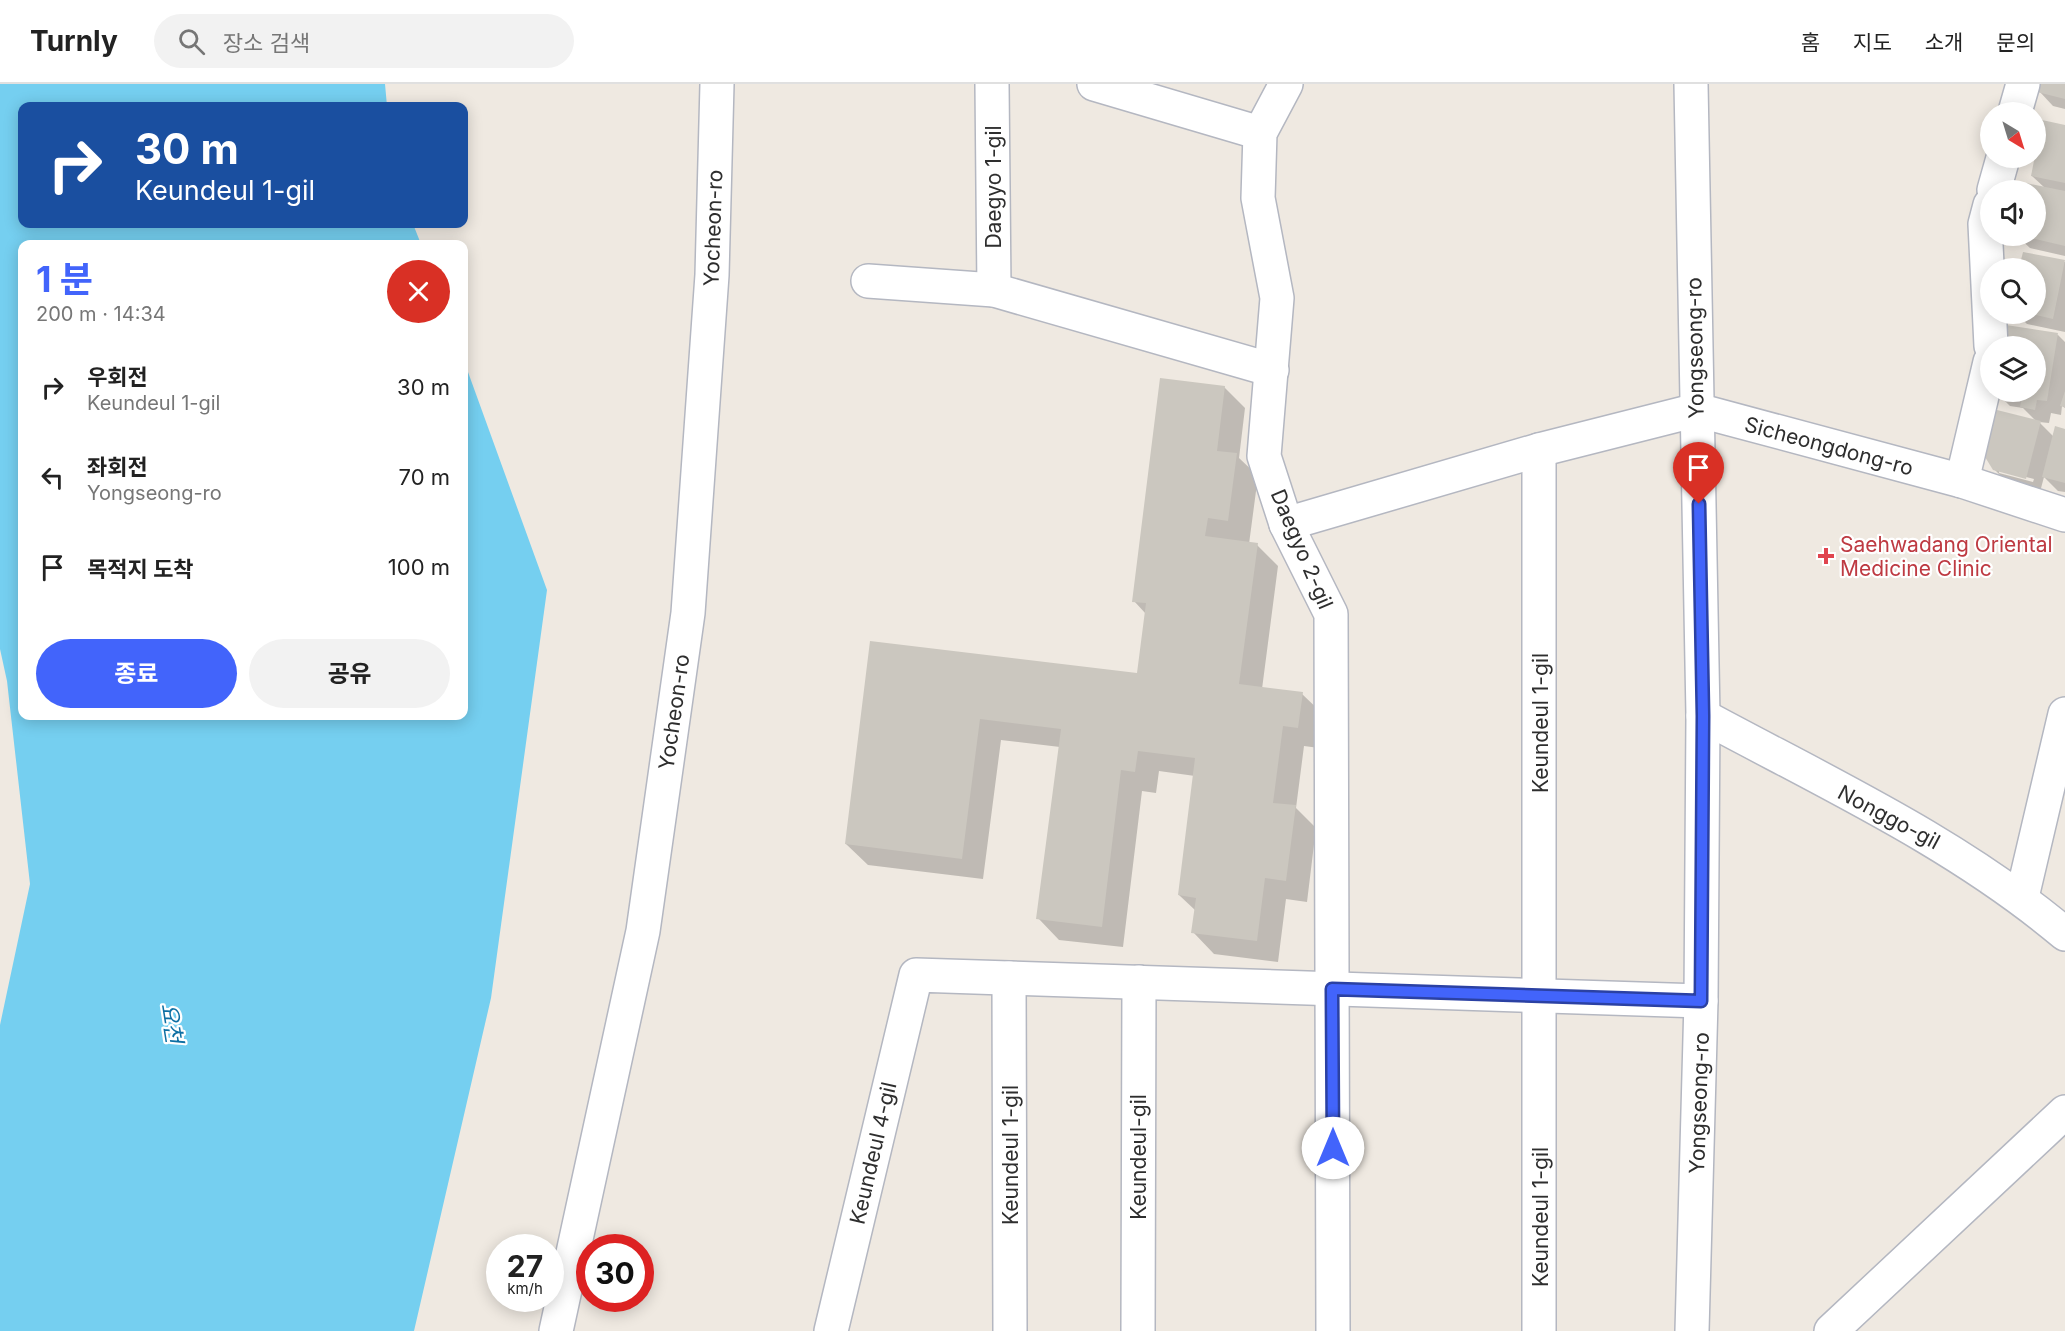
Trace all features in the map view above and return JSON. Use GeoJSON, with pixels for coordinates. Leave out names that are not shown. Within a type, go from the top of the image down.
{"type":"FeatureCollection","features":[{"type":"Feature","properties":{"kind":"street","name":"Yocheon-ro"},"geometry":{"type":"LineString","coordinates":[[556,1331],[643,931],[688,613],[712,275],[717,84]]}},
{"type":"Feature","properties":{"kind":"street","name":"Daegyo 1-gil"},"geometry":{"type":"LineString","coordinates":[[992,84],[994,290]]}},
{"type":"Feature","properties":{"kind":"street"},"geometry":{"type":"LineString","coordinates":[[1094,84],[1260,133]]}},
{"type":"Feature","properties":{"kind":"street","name":"Daegyo 2-gil"},"geometry":{"type":"LineString","coordinates":[[1286,84],[1260,133],[1258,198],[1276,298],[1264,456],[1286,524],[1331,614],[1332,989]]}},
{"type":"Feature","properties":{"kind":"street","name":"Yongseong-ro"},"geometry":{"type":"LineString","coordinates":[[1691,84],[1703,716],[1701,1001],[1692,1331]]}},
{"type":"Feature","properties":{"kind":"street"},"geometry":{"type":"LineString","coordinates":[[2018,102],[2023,84]]}},
{"type":"Feature","properties":{"kind":"street"},"geometry":{"type":"LineString","coordinates":[[1986,246],[1991,336]]}},
{"type":"Feature","properties":{"kind":"street"},"geometry":{"type":"LineString","coordinates":[[868,281],[994,290],[1272,370]]}},
{"type":"Feature","properties":{"kind":"street"},"geometry":{"type":"LineString","coordinates":[[1962,481],[1981,402]]}},
{"type":"Feature","properties":{"kind":"street"},"geometry":{"type":"LineString","coordinates":[[1286,524],[1539,450],[1697,410]]}},
{"type":"Feature","properties":{"kind":"street","name":"Sicheongdong-ro"},"geometry":{"type":"LineString","coordinates":[[1697,410],[1962,481],[2065,515]]}},
{"type":"Feature","properties":{"kind":"street","name":"Keundeul 1-gil"},"geometry":{"type":"LineString","coordinates":[[1539,450],[1541,996],[1539,1331]]}},
{"type":"Feature","properties":{"kind":"street"},"geometry":{"type":"LineString","coordinates":[[2022,897],[2065,714]]}},
{"type":"Feature","properties":{"kind":"street","name":"Nonggo-gil"},"geometry":{"type":"LineString","coordinates":[[1703,716],[1960,855],[2022,897],[2065,934]]}},
{"type":"Feature","properties":{"kind":"street","name":"Keundeul 4-gil"},"geometry":{"type":"LineString","coordinates":[[831,1331],[916,975],[1009,978]]}},
{"type":"Feature","properties":{"kind":"street"},"geometry":{"type":"LineString","coordinates":[[1009,978],[1701,1001]]}},
{"type":"Feature","properties":{"kind":"street","name":"Keundeul 1-gil"},"geometry":{"type":"LineString","coordinates":[[1009,978],[1010,1331]]}},
{"type":"Feature","properties":{"kind":"street","name":"Keundeul-gil"},"geometry":{"type":"LineString","coordinates":[[1138,1331],[1139,982]]}},
{"type":"Feature","properties":{"kind":"street"},"geometry":{"type":"LineString","coordinates":[[1332,989],[1333,1331]]}},
{"type":"Feature","properties":{"kind":"street"},"geometry":{"type":"LineString","coordinates":[[1831,1331],[2065,1112]]}},
{"type":"Feature","properties":{"kind":"water","name":"요천"},"geometry":{"type":"Polygon","coordinates":[[[0,84],[385,84],[387,102],[18,102],[18,228],[415,228],[419,240],[18,240],[18,720],[468,720],[468,372],[547,590],[491,998],[414,1331],[0,1331],[0,1025],[30,884],[7,681],[0,649],[0,84]]]}},
{"type":"Feature","properties":{"kind":"building"},"geometry":{"type":"Polygon","coordinates":[[[2039,84],[2065,84],[2065,99],[2037,92],[2039,84]]]}},
{"type":"Feature","properties":{"kind":"building"},"geometry":{"type":"Polygon","coordinates":[[[2046,121],[2065,125],[2065,183],[2031,176],[2033,168],[2046,168],[2046,121]]]}},
{"type":"Feature","properties":{"kind":"building"},"geometry":{"type":"Polygon","coordinates":[[[2046,187],[2065,191],[2065,246],[2046,241],[2046,187]]]}},
{"type":"Feature","properties":{"kind":"building"},"geometry":{"type":"Polygon","coordinates":[[[2023,252],[2065,260],[2053,319],[2046,317],[2046,258],[2022,258],[2023,252]]]}},
{"type":"Feature","properties":{"kind":"building"},"geometry":{"type":"Polygon","coordinates":[[[2006,325],[2058,333],[2047,401],[2046,336],[2004,336],[2006,325]]]}},
{"type":"Feature","properties":{"kind":"building"},"geometry":{"type":"Polygon","coordinates":[[[1160,378],[1225,386],[1217,451],[1237,453],[1228,521],[1208,518],[1205,536],[1258,543],[1239,684],[1303,692],[1298,728],[1283,726],[1273,803],[1296,805],[1286,881],[1265,878],[1257,941],[1191,933],[1196,898],[1178,895],[1195,758],[1138,751],[1135,772],[1121,770],[1102,927],[1036,919],[1061,729],[980,719],[962,859],[845,844],[870,641],[1137,673],[1146,603],[1132,602],[1160,378]]]}},
{"type":"Feature","properties":{"kind":"building"},"geometry":{"type":"Polygon","coordinates":[[[2065,391],[2065,407],[2060,406],[2065,391]]]}},
{"type":"Feature","properties":{"kind":"building"},"geometry":{"type":"Polygon","coordinates":[[[2021,402],[2037,402],[2035,410],[2020,407],[2021,402]]]}},
{"type":"Feature","properties":{"kind":"building"},"geometry":{"type":"Polygon","coordinates":[[[1993,409],[2041,421],[2026,479],[1993,470],[1982,452],[1993,409]]]}},
{"type":"Feature","properties":{"kind":"building"},"geometry":{"type":"Polygon","coordinates":[[[2055,426],[2065,429],[2065,483],[2042,477],[2055,426]]]}},
{"type":"Feature","properties":{"kind":"place","name":"Saehwadang Oriental Medicine Clinic"},"geometry":{"type":"Point","coordinates":[1826,556]}},
{"type":"Feature","properties":{"kind":"route"},"geometry":{"type":"LineString","coordinates":[[1333,1148],[1332,989],[1701,1001],[1703,716],[1699,504]]}}]}
